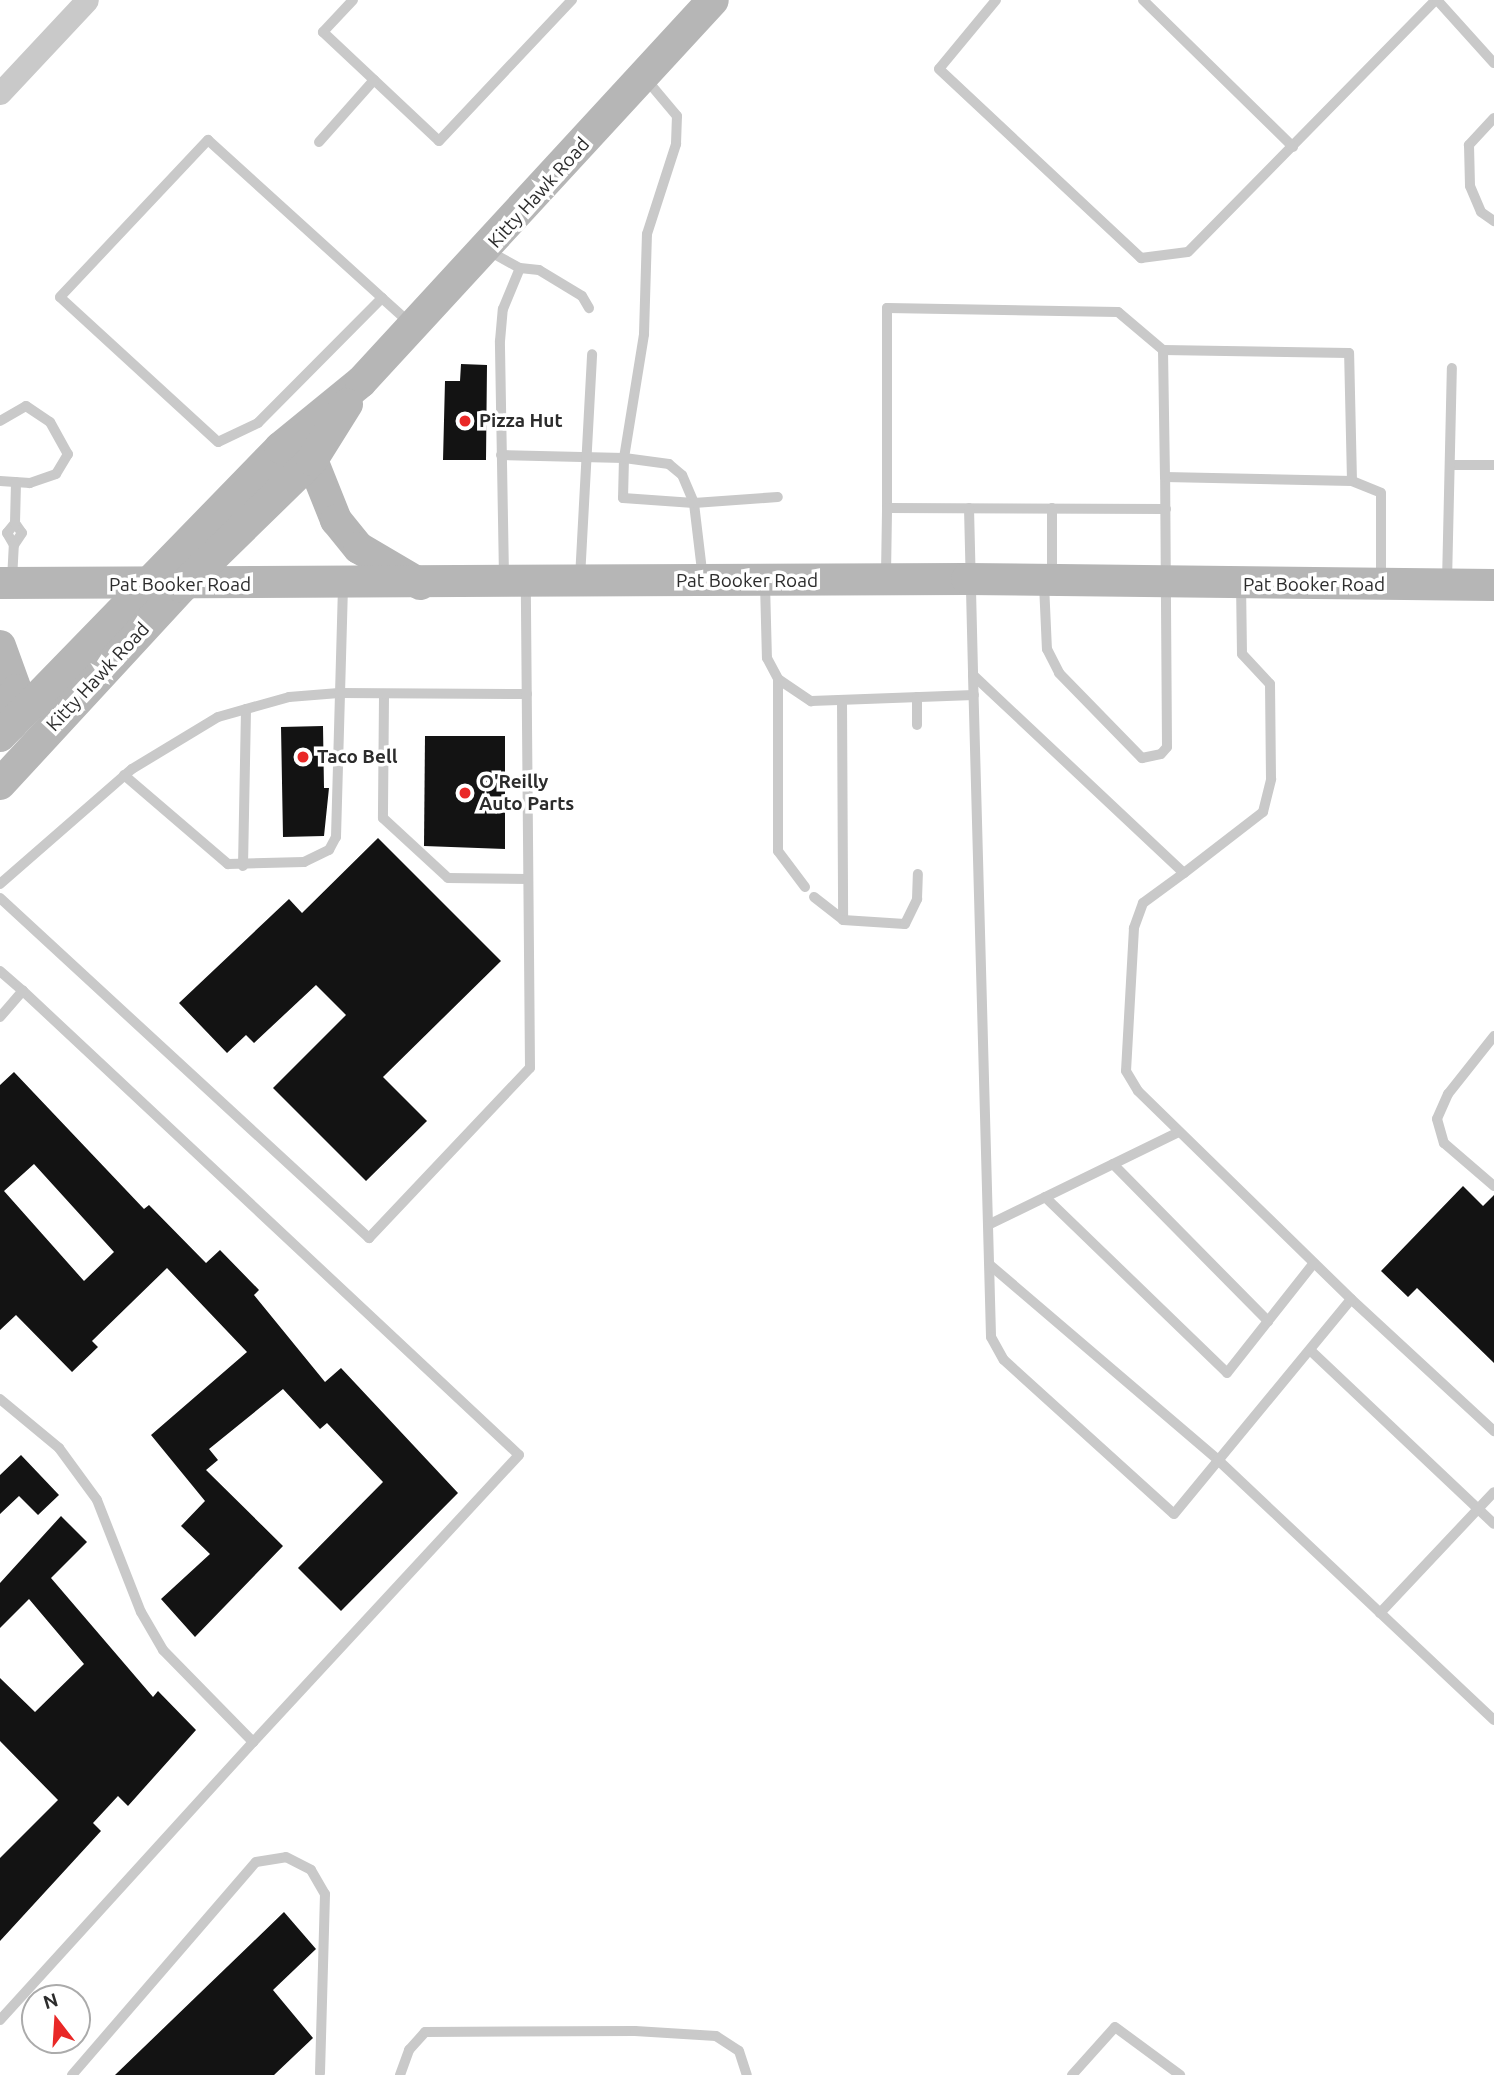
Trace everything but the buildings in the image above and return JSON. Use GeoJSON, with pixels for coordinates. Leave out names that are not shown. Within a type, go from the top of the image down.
{"type":"FeatureCollection","features":[{"type":"Feature","properties":{"kind":"main road","name":"Kitty Hawk Road"},"geometry":{"type":"LineString","coordinates":[[5,730],[141,585],[280,448],[361,382],[487,250],[713,0]]}},
{"type":"Feature","properties":{"kind":"main road","name":"Kitty Hawk Road"},"geometry":{"type":"LineString","coordinates":[[0,784],[182,587],[312,460],[361,382]]}},
{"type":"Feature","properties":{"kind":"main road"},"geometry":{"type":"LineString","coordinates":[[312,460],[336,520],[359,548],[421,584]]}},
{"type":"Feature","properties":{"kind":"main road","name":"Pat Booker Road"},"geometry":{"type":"LineString","coordinates":[[6,584],[182,587],[967,579],[1241,585],[1494,585]]}},
{"type":"Feature","properties":{"kind":"main road"},"geometry":{"type":"LineString","coordinates":[[0,646],[16,690],[5,730]]}},
{"type":"Feature","properties":{"kind":"street"},"geometry":{"type":"LineString","coordinates":[[0,93],[87,0]]}},
{"type":"Feature","properties":{"kind":"lane"},"geometry":{"type":"LineString","coordinates":[[353,0],[323,32],[439,141],[572,0]]}},
{"type":"Feature","properties":{"kind":"lane"},"geometry":{"type":"LineString","coordinates":[[996,0],[939,69],[1142,258],[1188,252],[1437,0],[1494,63]]}},
{"type":"Feature","properties":{"kind":"lane"},"geometry":{"type":"LineString","coordinates":[[1143,0],[1293,147]]}},
{"type":"Feature","properties":{"kind":"lane"},"geometry":{"type":"LineString","coordinates":[[644,77],[677,116],[676,144],[647,234],[644,334],[624,458],[623,498],[694,503],[778,497]]}},
{"type":"Feature","properties":{"kind":"lane"},"geometry":{"type":"LineString","coordinates":[[319,142],[374,80]]}},
{"type":"Feature","properties":{"kind":"lane"},"geometry":{"type":"LineString","coordinates":[[1494,118],[1469,145],[1470,186],[1481,212],[1494,221]]}},
{"type":"Feature","properties":{"kind":"lane"},"geometry":{"type":"LineString","coordinates":[[382,298],[258,423],[218,442],[60,297],[208,140],[414,327]]}},
{"type":"Feature","properties":{"kind":"lane"},"geometry":{"type":"LineString","coordinates":[[487,250],[520,268],[539,270],[582,296],[589,308]]}},
{"type":"Feature","properties":{"kind":"lane"},"geometry":{"type":"LineString","coordinates":[[0,898],[369,1238],[530,1068],[527,694],[501,455],[503,309],[520,268]]}},
{"type":"Feature","properties":{"kind":"lane"},"geometry":{"type":"LineString","coordinates":[[886,580],[887,308],[1118,312],[1163,350],[1349,352],[1352,481]]}},
{"type":"Feature","properties":{"kind":"lane"},"geometry":{"type":"LineString","coordinates":[[1052,508],[1048,582],[1050,658],[1142,758],[1150,759],[1167,747],[1163,350]]}},
{"type":"Feature","properties":{"kind":"lane"},"geometry":{"type":"LineString","coordinates":[[580,583],[592,354]]}},
{"type":"Feature","properties":{"kind":"lane"},"geometry":{"type":"LineString","coordinates":[[1447,585],[1452,368]]}},
{"type":"Feature","properties":{"kind":"lane"},"geometry":{"type":"LineString","coordinates":[[0,421],[26,406],[50,422],[68,454],[56,474],[16,482],[0,481]]}},
{"type":"Feature","properties":{"kind":"lane"},"geometry":{"type":"LineString","coordinates":[[501,455],[588,454],[669,464],[682,475],[694,503],[704,582]]}},
{"type":"Feature","properties":{"kind":"lane"},"geometry":{"type":"LineString","coordinates":[[1450,465],[1494,465]]}},
{"type":"Feature","properties":{"kind":"lane"},"geometry":{"type":"LineString","coordinates":[[1165,477],[1352,481],[1381,493],[1381,585]]}},
{"type":"Feature","properties":{"kind":"lane"},"geometry":{"type":"LineString","coordinates":[[6,584],[14,545],[8,533],[15,523],[16,482]]}},
{"type":"Feature","properties":{"kind":"lane"},"geometry":{"type":"LineString","coordinates":[[887,508],[1166,509]]}},
{"type":"Feature","properties":{"kind":"lane"},"geometry":{"type":"LineString","coordinates":[[969,508],[967,579],[974,695],[991,1337],[1004,1360],[1174,1514],[1351,1300]]}},
{"type":"Feature","properties":{"kind":"lane"},"geometry":{"type":"LineString","coordinates":[[765,581],[767,658],[778,679],[778,850],[805,887]]}},
{"type":"Feature","properties":{"kind":"lane"},"geometry":{"type":"LineString","coordinates":[[124,775],[214,857],[243,866],[304,862],[329,850],[337,837],[343,585]]}},
{"type":"Feature","properties":{"kind":"lane"},"geometry":{"type":"LineString","coordinates":[[1241,585],[1242,654],[1270,684],[1271,779],[1263,812],[1143,903],[1133,929],[1126,1071],[1179,1132],[1351,1300],[1494,1432]]}},
{"type":"Feature","properties":{"kind":"lane"},"geometry":{"type":"LineString","coordinates":[[973,675],[1184,873]]}},
{"type":"Feature","properties":{"kind":"lane"},"geometry":{"type":"LineString","coordinates":[[778,679],[811,701],[974,695]]}},
{"type":"Feature","properties":{"kind":"lane"},"geometry":{"type":"LineString","coordinates":[[0,884],[124,775],[165,745],[246,709],[339,694],[527,694]]}},
{"type":"Feature","properties":{"kind":"lane"},"geometry":{"type":"LineString","coordinates":[[384,696],[383,818],[448,878],[528,879]]}},
{"type":"Feature","properties":{"kind":"lane"},"geometry":{"type":"LineString","coordinates":[[917,697],[917,725]]}},
{"type":"Feature","properties":{"kind":"lane"},"geometry":{"type":"LineString","coordinates":[[842,700],[843,920]]}},
{"type":"Feature","properties":{"kind":"lane"},"geometry":{"type":"LineString","coordinates":[[243,866],[246,709]]}},
{"type":"Feature","properties":{"kind":"lane"},"geometry":{"type":"LineString","coordinates":[[814,897],[843,920],[905,924],[918,899],[918,874]]}},
{"type":"Feature","properties":{"kind":"lane"},"geometry":{"type":"LineString","coordinates":[[0,971],[519,1455],[0,2020]]}},
{"type":"Feature","properties":{"kind":"lane"},"geometry":{"type":"LineString","coordinates":[[0,1017],[23,991]]}},
{"type":"Feature","properties":{"kind":"lane"},"geometry":{"type":"LineString","coordinates":[[1494,1036],[1448,1094],[1437,1119],[1444,1143],[1494,1186]]}},
{"type":"Feature","properties":{"kind":"lane"},"geometry":{"type":"LineString","coordinates":[[990,1224],[1179,1132]]}},
{"type":"Feature","properties":{"kind":"lane"},"geometry":{"type":"LineString","coordinates":[[1113,1164],[1268,1321]]}},
{"type":"Feature","properties":{"kind":"lane"},"geometry":{"type":"LineString","coordinates":[[1045,1197],[1227,1373],[1314,1263]]}},
{"type":"Feature","properties":{"kind":"lane"},"geometry":{"type":"LineString","coordinates":[[990,1265],[1218,1460],[1494,1720]]}},
{"type":"Feature","properties":{"kind":"lane"},"geometry":{"type":"LineString","coordinates":[[1310,1350],[1494,1524]]}},
{"type":"Feature","properties":{"kind":"lane"},"geometry":{"type":"LineString","coordinates":[[0,1399],[59,1448],[82,1479],[97,1500],[141,1612],[163,1650],[253,1742]]}},
{"type":"Feature","properties":{"kind":"lane"},"geometry":{"type":"LineString","coordinates":[[1380,1613],[1494,1492]]}},
{"type":"Feature","properties":{"kind":"lane"},"geometry":{"type":"LineString","coordinates":[[72,2075],[256,1862],[286,1857],[311,1870],[325,1894],[319,2074]]}},
{"type":"Feature","properties":{"kind":"lane"},"geometry":{"type":"LineString","coordinates":[[1072,2075],[1115,2027],[1180,2075]]}},
{"type":"Feature","properties":{"kind":"lane"},"geometry":{"type":"LineString","coordinates":[[400,2075],[409,2050],[425,2032],[622,2031],[716,2036],[739,2051],[747,2075]]}},
{"type":"Feature","properties":{"kind":"place","name":"Pizza Hut"},"geometry":{"type":"Point","coordinates":[465,421]}},
{"type":"Feature","properties":{"kind":"place","name":"Taco Bell"},"geometry":{"type":"Point","coordinates":[303,757]}},
{"type":"Feature","properties":{"kind":"place","name":"O'Reilly Auto Parts"},"geometry":{"type":"Point","coordinates":[465,793]}}]}
